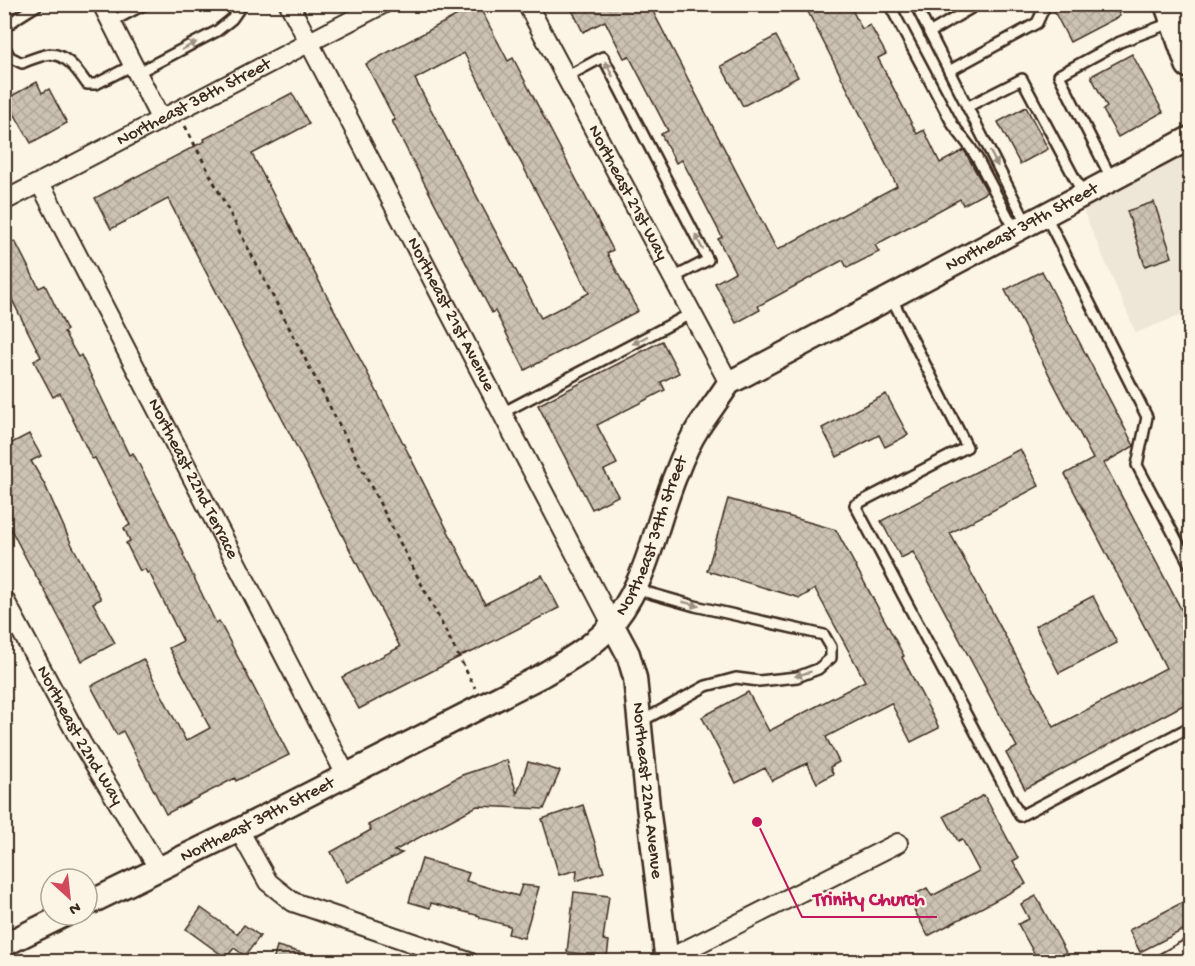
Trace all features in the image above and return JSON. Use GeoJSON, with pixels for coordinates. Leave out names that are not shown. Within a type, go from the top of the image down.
{"type":"FeatureCollection","features":[{"type":"Feature","properties":{"kind":"main road"},"geometry":{"type":"LineString","coordinates":[[1172,13],[1191,64]]}},
{"type":"Feature","properties":{"kind":"street"},"geometry":{"type":"LineString","coordinates":[[102,4],[161,120]]}},
{"type":"Feature","properties":{"kind":"street","name":"Northeast 21st Avenue"},"geometry":{"type":"LineString","coordinates":[[288,4],[612,624]]}},
{"type":"Feature","properties":{"kind":"street","name":"Northeast 38th Street"},"geometry":{"type":"LineString","coordinates":[[4,201],[384,4]]}},
{"type":"Feature","properties":{"kind":"street","name":"Northeast 21st Way"},"geometry":{"type":"LineString","coordinates":[[527,4],[729,383]]}},
{"type":"Feature","properties":{"kind":"street","name":"Northeast 39th Street"},"geometry":{"type":"LineString","coordinates":[[99,898],[239,830],[541,676],[580,653],[606,632],[626,605],[641,576],[675,476],[688,447],[729,383],[1191,138]]}},
{"type":"Feature","properties":{"kind":"street","name":"Northeast 22nd Terrace"},"geometry":{"type":"LineString","coordinates":[[40,183],[346,775]]}},
{"type":"Feature","properties":{"kind":"street","name":"Northeast 22nd Way"},"geometry":{"type":"LineString","coordinates":[[4,599],[82,744],[159,869]]}},
{"type":"Feature","properties":{"kind":"street","name":"Northeast 22nd Avenue"},"geometry":{"type":"LineString","coordinates":[[612,624],[628,654],[635,678],[667,961]]}},
{"type":"Feature","properties":{"kind":"street"},"geometry":{"type":"LineString","coordinates":[[239,830],[268,882],[293,902],[469,962]]}},
{"type":"Feature","properties":{"kind":"street"},"geometry":{"type":"LineString","coordinates":[[667,961],[897,843]]}},
{"type":"Feature","properties":{"kind":"street"},"geometry":{"type":"LineString","coordinates":[[4,945],[41,927]]}},
{"type":"Feature","properties":{"kind":"street"},"geometry":{"type":"LineString","coordinates":[[1165,962],[1191,948]]}},
{"type":"Feature","properties":{"kind":"lane"},"geometry":{"type":"LineString","coordinates":[[4,28],[39,4]]}},
{"type":"Feature","properties":{"kind":"lane"},"geometry":{"type":"LineString","coordinates":[[111,22],[145,4]]}},
{"type":"Feature","properties":{"kind":"lane"},"geometry":{"type":"LineString","coordinates":[[4,46],[10,57],[22,63],[48,54],[65,59],[76,68],[87,84],[96,84],[135,69],[217,31],[232,19],[239,9],[236,4]]}},
{"type":"Feature","properties":{"kind":"lane"},"geometry":{"type":"LineString","coordinates":[[890,4],[953,124],[1029,223]]}},
{"type":"Feature","properties":{"kind":"lane"},"geometry":{"type":"LineString","coordinates":[[915,4],[1029,223],[1147,417],[1137,465],[1191,565]]}},
{"type":"Feature","properties":{"kind":"lane"},"geometry":{"type":"LineString","coordinates":[[929,33],[975,4]]}},
{"type":"Feature","properties":{"kind":"lane"},"geometry":{"type":"LineString","coordinates":[[949,71],[1037,23],[1046,4]]}},
{"type":"Feature","properties":{"kind":"lane"},"geometry":{"type":"LineString","coordinates":[[1112,179],[1059,75],[1172,13]]}},
{"type":"Feature","properties":{"kind":"lane"},"geometry":{"type":"LineString","coordinates":[[566,76],[603,57],[708,260],[673,278]]}},
{"type":"Feature","properties":{"kind":"lane"},"geometry":{"type":"LineString","coordinates":[[967,106],[1022,79],[1083,194]]}},
{"type":"Feature","properties":{"kind":"lane"},"geometry":{"type":"LineString","coordinates":[[891,297],[967,447],[855,505],[1020,816],[1191,728]]}},
{"type":"Feature","properties":{"kind":"lane"},"geometry":{"type":"LineString","coordinates":[[502,413],[692,313]]}},
{"type":"Feature","properties":{"kind":"lane"},"geometry":{"type":"LineString","coordinates":[[634,589],[695,606],[824,635],[831,647],[831,658],[818,669],[797,677],[759,681],[736,678],[706,686],[639,722]]}},
{"type":"Feature","properties":{"kind":"path"},"geometry":{"type":"LineString","coordinates":[[177,111],[483,705]]}},
{"type":"Feature","properties":{"kind":"shaded area"},"geometry":{"type":"Polygon","coordinates":[[[1190,149],[1190,311],[1136,333],[1080,203],[1190,149]]]}},
{"type":"Feature","properties":{"kind":"building"},"geometry":{"type":"Polygon","coordinates":[[[478,4],[508,61],[513,58],[613,250],[607,253],[638,311],[525,370],[495,311],[492,313],[392,121],[395,120],[366,64],[478,4]],[[464,53],[415,79],[541,318],[589,293],[464,53]]]}},
{"type":"Feature","properties":{"kind":"building"},"geometry":{"type":"Polygon","coordinates":[[[569,4],[649,4],[777,250],[897,186],[804,4],[849,4],[862,29],[870,25],[886,54],[878,58],[917,134],[924,130],[940,163],[964,150],[987,192],[963,205],[960,199],[875,245],[879,252],[847,268],[843,260],[758,306],[760,310],[736,323],[715,283],[735,272],[718,239],[722,237],[682,160],[676,163],[661,134],[668,131],[629,56],[624,58],[605,21],[583,32],[569,4]]]}},
{"type":"Feature","properties":{"kind":"building"},"geometry":{"type":"Polygon","coordinates":[[[1053,4],[1114,4],[1120,16],[1070,42],[1052,7],[1053,4]]]}},
{"type":"Feature","properties":{"kind":"building"},"geometry":{"type":"Polygon","coordinates":[[[776,36],[798,77],[743,106],[721,66],[776,36]]]}},
{"type":"Feature","properties":{"kind":"building"},"geometry":{"type":"Polygon","coordinates":[[[1132,54],[1163,112],[1118,137],[1103,110],[1107,107],[1091,76],[1132,54]]]}},
{"type":"Feature","properties":{"kind":"building"},"geometry":{"type":"Polygon","coordinates":[[[37,82],[42,93],[49,89],[67,123],[31,143],[6,99],[37,82]]]}},
{"type":"Feature","properties":{"kind":"building"},"geometry":{"type":"Polygon","coordinates":[[[292,93],[309,124],[252,154],[368,374],[485,604],[542,575],[559,608],[359,709],[342,677],[400,647],[289,432],[168,199],[111,229],[95,198],[292,93]]]}},
{"type":"Feature","properties":{"kind":"building"},"geometry":{"type":"Polygon","coordinates":[[[1026,107],[1048,149],[1020,164],[998,122],[1026,107]]]}},
{"type":"Feature","properties":{"kind":"building"},"geometry":{"type":"Polygon","coordinates":[[[1154,202],[1172,257],[1145,266],[1127,211],[1154,202]]]}},
{"type":"Feature","properties":{"kind":"building"},"geometry":{"type":"Polygon","coordinates":[[[15,241],[39,288],[45,285],[67,330],[64,332],[78,357],[81,355],[129,455],[133,453],[165,514],[216,623],[219,621],[289,755],[236,781],[235,778],[166,814],[123,731],[117,735],[91,686],[143,659],[186,741],[210,728],[169,648],[183,641],[149,572],[147,573],[145,569],[140,571],[126,543],[130,541],[124,528],[130,525],[95,458],[92,459],[60,393],[53,397],[34,361],[41,357],[4,284],[4,246],[15,241]]]}},
{"type":"Feature","properties":{"kind":"building"},"geometry":{"type":"Polygon","coordinates":[[[1042,271],[1134,446],[1104,463],[1191,628],[1191,701],[1025,789],[1006,753],[1017,747],[913,552],[901,558],[881,521],[1020,449],[1039,486],[950,533],[1054,727],[1166,668],[1065,474],[1093,459],[1005,290],[1042,271]]]}},
{"type":"Feature","properties":{"kind":"building"},"geometry":{"type":"Polygon","coordinates":[[[662,341],[679,373],[661,382],[665,390],[597,425],[617,464],[604,470],[618,496],[592,509],[538,405],[662,341]]]}},
{"type":"Feature","properties":{"kind":"building"},"geometry":{"type":"Polygon","coordinates":[[[886,394],[908,435],[885,447],[879,435],[837,457],[822,428],[886,394]]]}},
{"type":"Feature","properties":{"kind":"building"},"geometry":{"type":"Polygon","coordinates":[[[29,434],[41,456],[31,461],[101,599],[93,603],[115,643],[82,661],[4,516],[4,447],[29,434]]]}},
{"type":"Feature","properties":{"kind":"building"},"geometry":{"type":"Polygon","coordinates":[[[728,499],[836,530],[904,656],[902,657],[939,728],[911,742],[891,703],[826,737],[839,762],[830,767],[833,774],[817,783],[807,763],[772,781],[765,768],[736,783],[702,717],[748,692],[769,731],[865,681],[815,589],[800,598],[707,571],[728,499]]]}},
{"type":"Feature","properties":{"kind":"building"},"geometry":{"type":"Polygon","coordinates":[[[1093,596],[1117,643],[1059,673],[1035,626],[1093,596]]]}},
{"type":"Feature","properties":{"kind":"building"},"geometry":{"type":"Polygon","coordinates":[[[507,760],[517,794],[528,762],[560,771],[544,809],[477,806],[394,851],[402,853],[347,882],[331,852],[371,830],[368,825],[462,775],[507,760]]]}},
{"type":"Feature","properties":{"kind":"building"},"geometry":{"type":"Polygon","coordinates":[[[984,795],[1018,858],[1013,861],[1026,884],[928,936],[908,898],[927,888],[932,896],[979,871],[962,839],[958,841],[944,816],[984,795]]]}},
{"type":"Feature","properties":{"kind":"building"},"geometry":{"type":"Polygon","coordinates":[[[583,805],[604,872],[576,881],[577,870],[559,875],[542,819],[583,805]]]}},
{"type":"Feature","properties":{"kind":"building"},"geometry":{"type":"Polygon","coordinates":[[[422,859],[469,873],[466,881],[518,896],[522,885],[539,887],[524,938],[508,934],[510,926],[480,918],[480,916],[431,903],[430,908],[409,902],[422,859]]]}},
{"type":"Feature","properties":{"kind":"building"},"geometry":{"type":"Polygon","coordinates":[[[574,892],[609,896],[603,940],[609,941],[607,957],[567,952],[574,892]]]}},
{"type":"Feature","properties":{"kind":"building"},"geometry":{"type":"Polygon","coordinates":[[[1036,896],[1071,962],[1039,962],[1018,924],[1029,919],[1021,904],[1036,896]]]}},
{"type":"Feature","properties":{"kind":"building"},"geometry":{"type":"Polygon","coordinates":[[[1191,898],[1191,926],[1140,952],[1129,930],[1191,898]]]}},
{"type":"Feature","properties":{"kind":"building"},"geometry":{"type":"Polygon","coordinates":[[[201,908],[237,934],[244,925],[260,936],[245,956],[234,948],[226,958],[186,929],[201,908]]]}},
{"type":"Feature","properties":{"kind":"building"},"geometry":{"type":"Polygon","coordinates":[[[277,946],[317,957],[316,962],[273,962],[277,946]]]}},
{"type":"Feature","properties":{"kind":"place","name":"Trinity Church"},"geometry":{"type":"Point","coordinates":[757,822]}}]}
